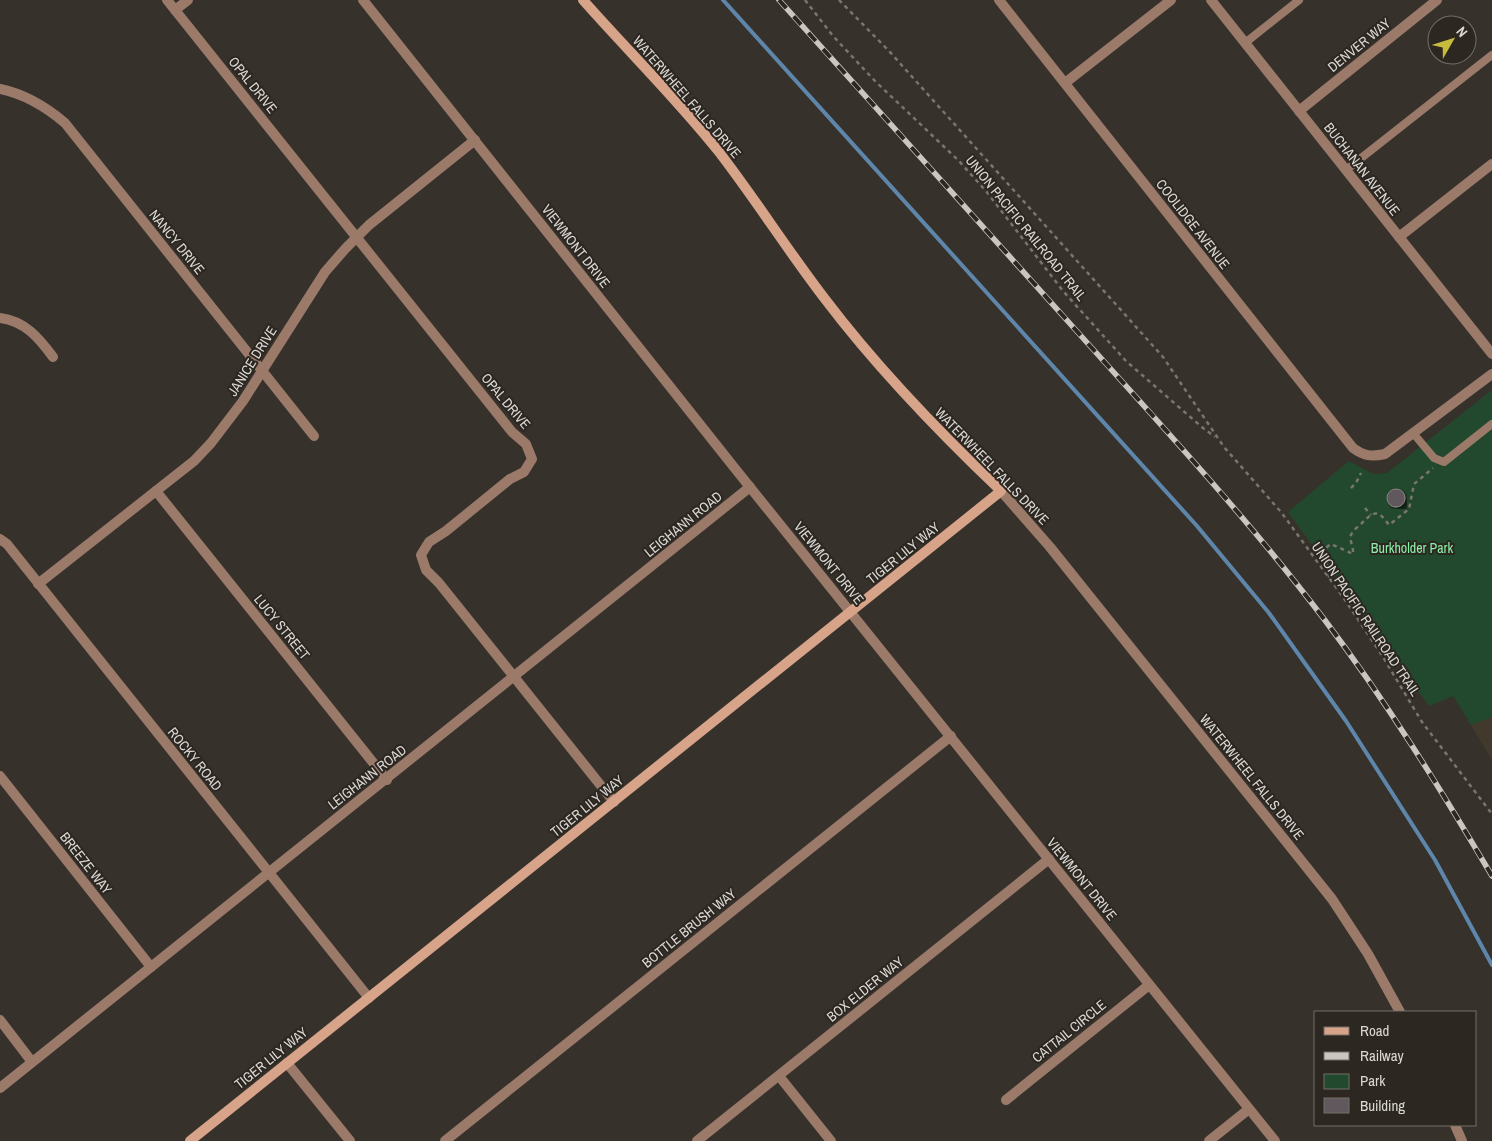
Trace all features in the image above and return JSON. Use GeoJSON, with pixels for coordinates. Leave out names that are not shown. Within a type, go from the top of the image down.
{"type":"FeatureCollection","features":[{"type":"Feature","properties":{"kind":"street","name":"OPAL DRIVE"},"geometry":{"type":"LineString","coordinates":[[167,0],[512,432],[526,444],[532,459],[524,472],[510,479],[446,531],[429,542],[421,555],[426,570],[439,583],[614,802]]}},
{"type":"Feature","properties":{"kind":"street"},"geometry":{"type":"LineString","coordinates":[[175,10],[188,0]]}},
{"type":"Feature","properties":{"kind":"street","name":"VIEWMONT DRIVE"},"geometry":{"type":"LineString","coordinates":[[363,0],[750,487],[1275,1141]]}},
{"type":"Feature","properties":{"kind":"street","name":"WATERWHEEL FALLS DRIVE"},"geometry":{"type":"LineString","coordinates":[[583,0],[698,126],[741,181],[825,299],[885,372],[924,416],[1021,512],[1056,555],[1326,893],[1368,954],[1399,1011]]}},
{"type":"Feature","properties":{"kind":"street","name":"COOLIDGE AVENUE"},"geometry":{"type":"LineString","coordinates":[[999,0],[1353,448],[1361,454],[1372,457],[1385,454],[1413,433]]}},
{"type":"Feature","properties":{"kind":"street"},"geometry":{"type":"LineString","coordinates":[[1065,83],[1171,0]]}},
{"type":"Feature","properties":{"kind":"street","name":"BUCHANAN AVENUE"},"geometry":{"type":"LineString","coordinates":[[1211,0],[1492,354]]}},
{"type":"Feature","properties":{"kind":"street","name":"DENVER WAY"},"geometry":{"type":"LineString","coordinates":[[1299,111],[1437,0]]}},
{"type":"Feature","properties":{"kind":"street","name":"NANCY DRIVE"},"geometry":{"type":"LineString","coordinates":[[0,89],[36,102],[51,111],[65,123],[314,436]]}},
{"type":"Feature","properties":{"kind":"street","name":"JANICE DRIVE"},"geometry":{"type":"LineString","coordinates":[[38,584],[194,461],[211,443],[243,401],[324,272],[356,236],[475,140]]}},
{"type":"Feature","properties":{"kind":"street"},"geometry":{"type":"LineString","coordinates":[[1399,237],[1492,164]]}},
{"type":"Feature","properties":{"kind":"street"},"geometry":{"type":"LineString","coordinates":[[0,318],[26,326],[40,339],[54,357]]}},
{"type":"Feature","properties":{"kind":"street"},"geometry":{"type":"LineString","coordinates":[[1413,433],[1492,374]]}},
{"type":"Feature","properties":{"kind":"street","name":"LEIGHANN ROAD"},"geometry":{"type":"LineString","coordinates":[[0,1088],[750,487]]}},
{"type":"Feature","properties":{"kind":"street","name":"LUCY STREET"},"geometry":{"type":"LineString","coordinates":[[156,491],[386,780]]}},
{"type":"Feature","properties":{"kind":"street","name":"TIGER LILY WAY"},"geometry":{"type":"LineString","coordinates":[[190,1141],[1001,491]]}},
{"type":"Feature","properties":{"kind":"street","name":"ROCKY ROAD"},"geometry":{"type":"LineString","coordinates":[[0,539],[6,544],[369,998]]}},
{"type":"Feature","properties":{"kind":"street","name":"BOTTLE BRUSH WAY"},"geometry":{"type":"LineString","coordinates":[[445,1141],[950,736]]}},
{"type":"Feature","properties":{"kind":"street","name":"BREEZE WAY"},"geometry":{"type":"LineString","coordinates":[[0,776],[151,967]]}},
{"type":"Feature","properties":{"kind":"street","name":"BOX ELDER WAY"},"geometry":{"type":"LineString","coordinates":[[697,1141],[1049,859]]}},
{"type":"Feature","properties":{"kind":"street","name":"CATTAIL CIRCLE"},"geometry":{"type":"LineString","coordinates":[[1006,1100],[1149,985]]}},
{"type":"Feature","properties":{"kind":"street"},"geometry":{"type":"LineString","coordinates":[[0,1020],[32,1062]]}},
{"type":"Feature","properties":{"kind":"street"},"geometry":{"type":"LineString","coordinates":[[287,1063],[350,1141]]}},
{"type":"Feature","properties":{"kind":"street"},"geometry":{"type":"LineString","coordinates":[[779,1076],[830,1141]]}},
{"type":"Feature","properties":{"kind":"street"},"geometry":{"type":"LineString","coordinates":[[1209,1141],[1249,1109]]}},
{"type":"Feature","properties":{"kind":"street"},"geometry":{"type":"LineString","coordinates":[[1455,1126],[1460,1140]]}},
{"type":"Feature","properties":{"kind":"lane"},"geometry":{"type":"LineString","coordinates":[[1245,43],[1299,0]]}},
{"type":"Feature","properties":{"kind":"lane"},"geometry":{"type":"LineString","coordinates":[[1346,170],[1492,55]]}},
{"type":"Feature","properties":{"kind":"lane"},"geometry":{"type":"LineString","coordinates":[[1413,433],[1428,452],[1439,461],[1444,462],[1492,424]]}},
{"type":"Feature","properties":{"kind":"path","name":"UNION PACIFIC RAILROAD TRAIL"},"geometry":{"type":"LineString","coordinates":[[805,0],[833,36],[874,81],[958,160],[986,191],[1063,291],[1126,361],[1218,439]]}},
{"type":"Feature","properties":{"kind":"path","name":"UNION PACIFIC RAILROAD TRAIL"},"geometry":{"type":"LineString","coordinates":[[839,0],[889,51],[1163,358],[1218,439],[1281,512],[1328,577],[1383,657],[1422,722],[1492,814]]}},
{"type":"Feature","properties":{"kind":"path"},"geometry":{"type":"LineString","coordinates":[[1328,577],[1333,573],[1319,553],[1331,544],[1353,554],[1351,536],[1370,515],[1374,513],[1379,514],[1390,524],[1409,509],[1414,484],[1439,461]]}},
{"type":"Feature","properties":{"kind":"path"},"geometry":{"type":"LineString","coordinates":[[1351,488],[1361,473]]}},
{"type":"Feature","properties":{"kind":"path"},"geometry":{"type":"LineString","coordinates":[[1365,508],[1370,515]]}},
{"type":"Feature","properties":{"kind":"shaded area"},"geometry":{"type":"Polygon","coordinates":[[[1492,717],[1492,760],[1471,725],[1492,717]]]}},
{"type":"Feature","properties":{"kind":"green space","name":"Burkholder Park"},"geometry":{"type":"Polygon","coordinates":[[[1492,390],[1492,717],[1471,725],[1453,696],[1429,706],[1288,512],[1349,461],[1373,474],[1387,473],[1492,390]]]}},
{"type":"Feature","properties":{"kind":"building"},"geometry":{"type":"Polygon","coordinates":[[[1396,489],[1402,492],[1405,498],[1402,504],[1396,507],[1390,504],[1387,498],[1390,492],[1396,489]]]}},
{"type":"Feature","properties":{"kind":"waterway"},"geometry":{"type":"LineString","coordinates":[[723,0],[1197,526],[1269,613],[1346,721],[1435,860],[1492,965]]}},
{"type":"Feature","properties":{"kind":"railway"},"geometry":{"type":"LineString","coordinates":[[779,0],[1181,447],[1297,584],[1347,650],[1391,713],[1492,876]]}}]}
